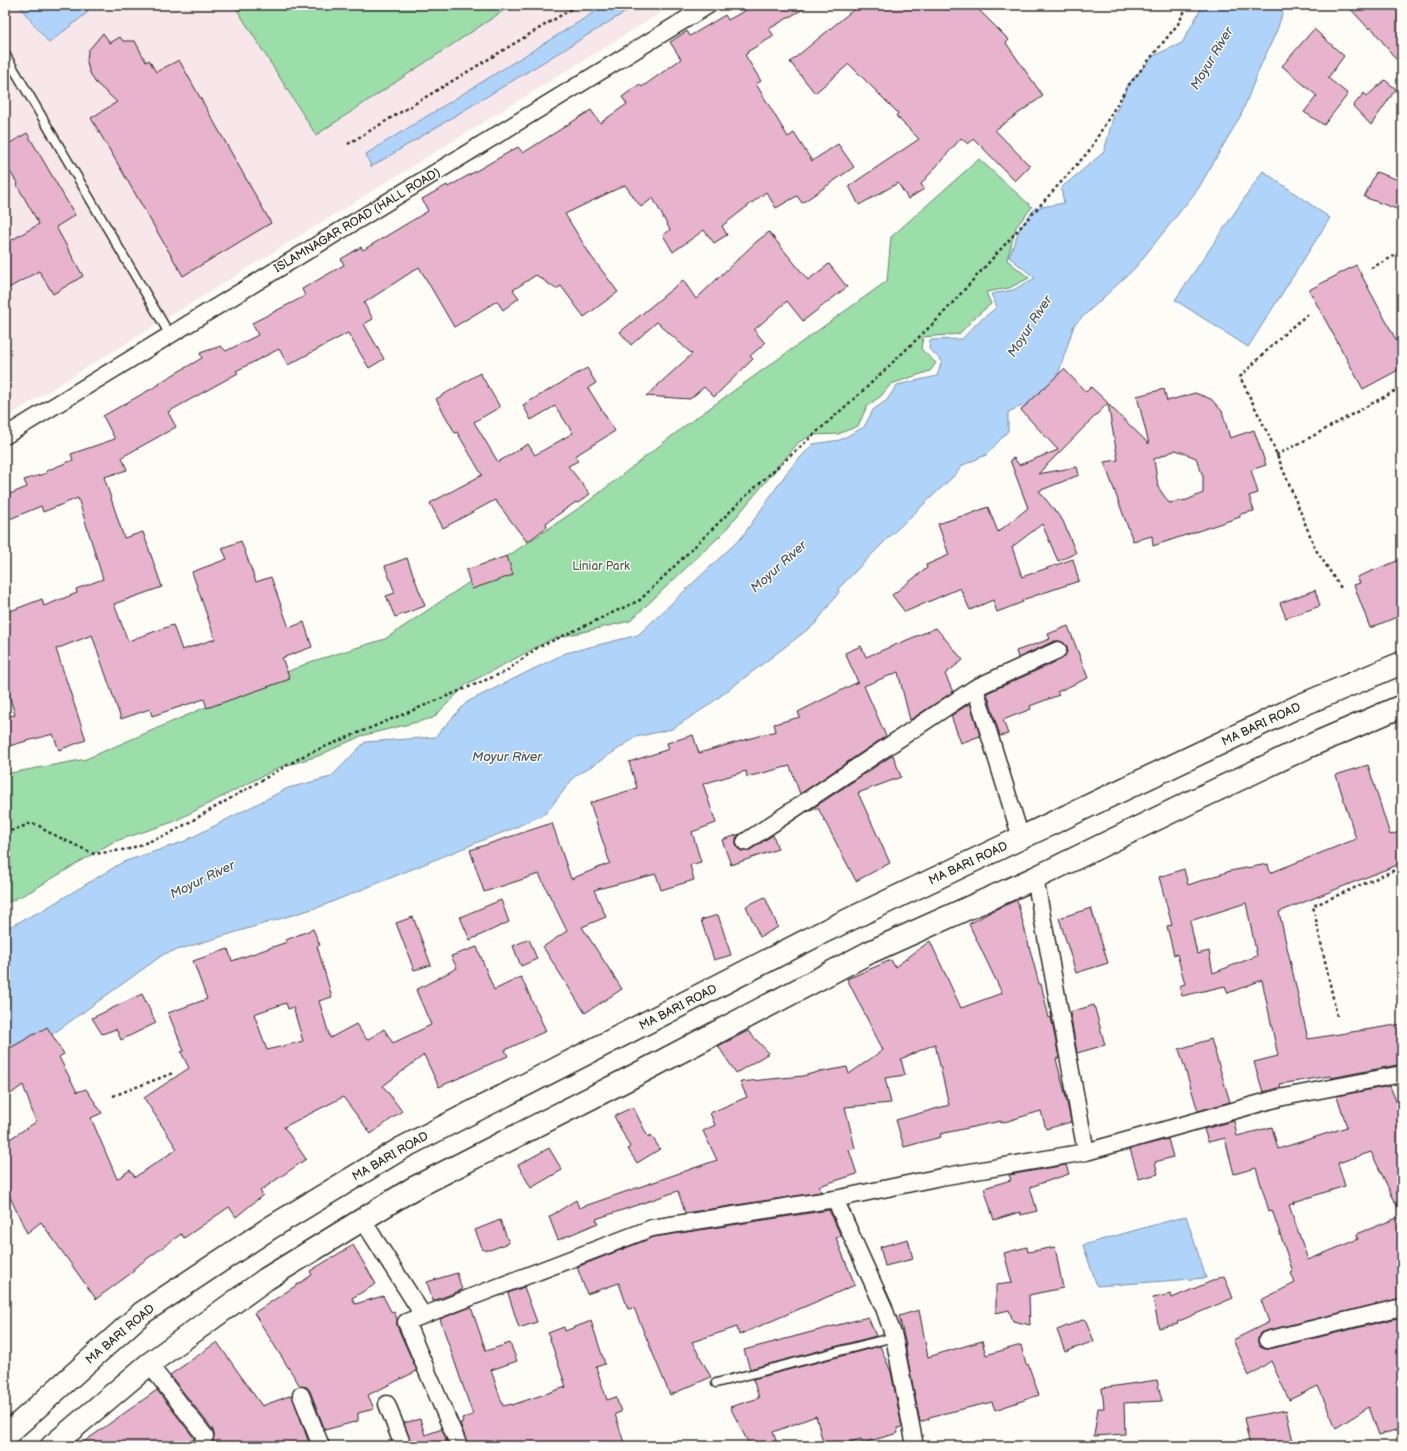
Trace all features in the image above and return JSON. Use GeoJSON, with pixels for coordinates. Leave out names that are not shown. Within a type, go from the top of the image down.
{"type":"FeatureCollection","features":[{"type":"Feature","properties":{"kind":"main road","name":"MA BARI ROAD"},"geometry":{"type":"LineString","coordinates":[[5,1436],[142,1313],[270,1228],[402,1148],[825,931],[1299,706],[1402,663]]}},
{"type":"Feature","properties":{"kind":"main road"},"geometry":{"type":"LineString","coordinates":[[52,1446],[149,1364],[266,1279],[412,1189],[630,1078],[870,952],[1035,878],[1200,798],[1402,706]]}},
{"type":"Feature","properties":{"kind":"street","name":"ISLAMNAGAR ROAD (HALL ROAD)"},"geometry":{"type":"LineString","coordinates":[[5,436],[709,5]]}},
{"type":"Feature","properties":{"kind":"street"},"geometry":{"type":"LineString","coordinates":[[745,842],[975,688],[1058,650]]}},
{"type":"Feature","properties":{"kind":"street"},"geometry":{"type":"LineString","coordinates":[[975,688],[1021,838]]}},
{"type":"Feature","properties":{"kind":"street"},"geometry":{"type":"LineString","coordinates":[[1035,878],[1086,1152]]}},
{"type":"Feature","properties":{"kind":"street"},"geometry":{"type":"LineString","coordinates":[[459,1446],[406,1322],[423,1315],[652,1228],[836,1199],[941,1177],[1086,1152],[1279,1098],[1402,1074]]}},
{"type":"Feature","properties":{"kind":"street"},"geometry":{"type":"LineString","coordinates":[[836,1199],[884,1308],[894,1337],[915,1446]]}},
{"type":"Feature","properties":{"kind":"street"},"geometry":{"type":"LineString","coordinates":[[362,1219],[423,1315]]}},
{"type":"Feature","properties":{"kind":"street"},"geometry":{"type":"LineString","coordinates":[[1268,1340],[1402,1307]]}},
{"type":"Feature","properties":{"kind":"street"},"geometry":{"type":"LineString","coordinates":[[149,1364],[205,1436],[202,1446]]}},
{"type":"Feature","properties":{"kind":"street"},"geometry":{"type":"LineString","coordinates":[[301,1395],[321,1446]]}},
{"type":"Feature","properties":{"kind":"street"},"geometry":{"type":"LineString","coordinates":[[387,1404],[404,1446]]}},
{"type":"Feature","properties":{"kind":"lane"},"geometry":{"type":"LineString","coordinates":[[5,54],[170,334]]}},
{"type":"Feature","properties":{"kind":"lane"},"geometry":{"type":"LineString","coordinates":[[716,1383],[894,1337]]}},
{"type":"Feature","properties":{"kind":"path"},"geometry":{"type":"LineString","coordinates":[[348,144],[578,5]]}},
{"type":"Feature","properties":{"kind":"path"},"geometry":{"type":"LineString","coordinates":[[5,833],[32,823],[94,854],[129,849],[169,834],[305,755],[505,672],[537,648],[640,600],[752,490],[866,388],[938,319],[1089,151],[1128,86],[1178,24],[1188,5]]}},
{"type":"Feature","properties":{"kind":"path"},"geometry":{"type":"LineString","coordinates":[[1371,268],[1402,252]]}},
{"type":"Feature","properties":{"kind":"path"},"geometry":{"type":"LineString","coordinates":[[1308,314],[1287,331],[1240,377],[1257,410],[1316,550],[1341,588]]}},
{"type":"Feature","properties":{"kind":"path"},"geometry":{"type":"LineString","coordinates":[[1276,455],[1402,387]]}},
{"type":"Feature","properties":{"kind":"path"},"geometry":{"type":"LineString","coordinates":[[1337,1016],[1313,906],[1402,866]]}},
{"type":"Feature","properties":{"kind":"path"},"geometry":{"type":"LineString","coordinates":[[113,1096],[173,1073]]}},
{"type":"Feature","properties":{"kind":"shaded area"},"geometry":{"type":"Polygon","coordinates":[[[5,5],[673,5],[5,418],[5,5]]]}},
{"type":"Feature","properties":{"kind":"green space"},"geometry":{"type":"Polygon","coordinates":[[[234,5],[512,5],[316,135],[234,5]]]}},
{"type":"Feature","properties":{"kind":"green space","name":"Liniar Park"},"geometry":{"type":"Polygon","coordinates":[[[979,159],[1032,207],[1016,227],[1007,260],[1029,278],[1009,288],[986,292],[991,304],[974,318],[959,334],[923,337],[921,349],[936,363],[930,371],[891,384],[881,396],[867,406],[858,426],[838,434],[812,435],[799,442],[722,534],[630,621],[552,639],[467,684],[433,718],[361,736],[318,756],[278,768],[173,822],[113,842],[33,890],[5,904],[5,774],[86,759],[310,662],[385,639],[585,504],[686,425],[887,281],[891,237],[979,159]]]}},
{"type":"Feature","properties":{"kind":"water"},"geometry":{"type":"Polygon","coordinates":[[[84,5],[88,12],[49,43],[19,6],[84,5]]]}},
{"type":"Feature","properties":{"kind":"water"},"geometry":{"type":"Polygon","coordinates":[[[606,5],[637,5],[371,167],[366,154],[606,5]]]}},
{"type":"Feature","properties":{"kind":"water","name":"Moyur River"},"geometry":{"type":"Polygon","coordinates":[[[1203,5],[1285,5],[1277,30],[1260,67],[1241,115],[1198,189],[1135,268],[1074,325],[1056,381],[1034,401],[1008,412],[1008,431],[986,455],[963,465],[955,475],[889,537],[838,589],[839,592],[815,624],[706,707],[672,729],[636,737],[575,776],[546,813],[512,829],[322,906],[164,954],[29,1051],[5,1063],[5,929],[43,910],[123,862],[183,842],[288,788],[331,777],[365,742],[435,737],[467,702],[566,653],[638,635],[742,537],[788,471],[813,444],[840,440],[864,427],[873,410],[887,400],[897,385],[937,376],[942,361],[929,349],[930,340],[962,339],[977,323],[997,307],[991,294],[1013,290],[1035,278],[1009,257],[1020,228],[1035,208],[1064,203],[1061,188],[1104,152],[1113,118],[1129,83],[1155,55],[1182,43],[1203,5]]]}},
{"type":"Feature","properties":{"kind":"water"},"geometry":{"type":"Polygon","coordinates":[[[1263,171],[1330,218],[1248,347],[1175,300],[1263,171]]]}},
{"type":"Feature","properties":{"kind":"water"},"geometry":{"type":"Polygon","coordinates":[[[1186,1216],[1206,1278],[1097,1286],[1083,1245],[1186,1216]]]}},
{"type":"Feature","properties":{"kind":"building"},"geometry":{"type":"Polygon","coordinates":[[[755,5],[810,5],[769,29],[774,36],[747,52],[748,53],[745,55],[761,81],[756,84],[788,137],[794,133],[812,161],[838,144],[854,167],[802,203],[797,196],[776,208],[766,192],[722,226],[727,235],[714,243],[704,230],[673,252],[663,235],[670,230],[653,198],[641,207],[625,185],[565,214],[591,256],[618,292],[584,317],[561,286],[556,289],[536,275],[513,290],[519,298],[503,310],[497,301],[454,327],[419,267],[364,303],[373,319],[364,324],[384,359],[369,368],[348,333],[288,365],[279,349],[236,371],[238,373],[168,412],[176,427],[122,457],[127,470],[104,477],[124,538],[143,532],[162,587],[114,604],[128,641],[173,625],[182,650],[215,639],[192,572],[227,559],[222,548],[241,541],[256,582],[271,577],[289,628],[304,622],[312,647],[282,658],[290,679],[207,708],[204,699],[152,716],[150,709],[121,719],[92,635],[56,649],[86,740],[59,750],[53,734],[5,747],[5,717],[15,715],[5,681],[5,613],[42,599],[44,606],[77,593],[76,589],[103,579],[78,498],[43,512],[41,506],[5,521],[5,496],[27,487],[24,480],[47,473],[46,471],[73,460],[71,454],[115,439],[103,416],[160,384],[159,383],[202,358],[200,353],[221,346],[226,351],[258,335],[252,323],[305,296],[302,289],[344,265],[341,259],[361,247],[363,250],[428,211],[422,199],[447,185],[448,187],[518,147],[523,153],[591,110],[600,123],[627,104],[622,97],[640,84],[642,87],[681,59],[670,42],[687,31],[690,36],[725,15],[728,20],[755,5]]]}},
{"type":"Feature","properties":{"kind":"building"},"geometry":{"type":"Polygon","coordinates":[[[859,5],[974,5],[1009,40],[1006,43],[1043,96],[995,130],[1030,166],[1015,181],[974,139],[968,144],[961,138],[921,184],[924,189],[908,199],[898,183],[859,205],[849,186],[919,139],[896,116],[898,113],[849,64],[815,93],[790,62],[859,5]]]}},
{"type":"Feature","properties":{"kind":"building"},"geometry":{"type":"Polygon","coordinates":[[[1347,5],[1395,5],[1402,13],[1402,67],[1371,27],[1369,29],[1347,5]]]}},
{"type":"Feature","properties":{"kind":"building"},"geometry":{"type":"Polygon","coordinates":[[[1314,29],[1344,56],[1328,78],[1348,94],[1324,125],[1304,112],[1317,96],[1282,66],[1314,29]]]}},
{"type":"Feature","properties":{"kind":"building"},"geometry":{"type":"Polygon","coordinates":[[[103,33],[110,43],[120,37],[123,41],[135,41],[146,62],[149,60],[156,72],[179,60],[271,223],[183,276],[91,118],[117,102],[95,82],[89,71],[87,62],[88,51],[103,33]]]}},
{"type":"Feature","properties":{"kind":"building"},"geometry":{"type":"Polygon","coordinates":[[[1385,80],[1396,89],[1371,125],[1353,106],[1364,93],[1367,96],[1385,80]]]}},
{"type":"Feature","properties":{"kind":"building"},"geometry":{"type":"Polygon","coordinates":[[[27,133],[75,215],[56,227],[83,276],[53,294],[39,271],[5,290],[5,244],[39,224],[17,185],[18,184],[5,164],[5,146],[27,133]]]}},
{"type":"Feature","properties":{"kind":"building"},"geometry":{"type":"Polygon","coordinates":[[[1376,172],[1402,181],[1402,211],[1364,197],[1376,172]]]}},
{"type":"Feature","properties":{"kind":"building"},"geometry":{"type":"Polygon","coordinates":[[[769,232],[808,280],[829,264],[847,287],[803,321],[787,301],[754,330],[765,343],[750,356],[753,359],[714,397],[704,387],[690,399],[646,396],[692,354],[657,322],[631,345],[620,332],[683,280],[696,299],[756,242],[769,232]]]}},
{"type":"Feature","properties":{"kind":"building"},"geometry":{"type":"Polygon","coordinates":[[[1356,265],[1402,351],[1402,368],[1363,389],[1309,290],[1356,265]]]}},
{"type":"Feature","properties":{"kind":"building"},"geometry":{"type":"Polygon","coordinates":[[[587,368],[596,383],[588,388],[615,431],[575,456],[578,461],[568,466],[590,494],[546,523],[547,527],[527,542],[495,500],[443,528],[430,503],[482,475],[457,432],[455,433],[436,399],[480,373],[500,407],[474,422],[498,462],[528,444],[535,455],[573,433],[555,406],[531,420],[523,405],[587,368]]]}},
{"type":"Feature","properties":{"kind":"building"},"geometry":{"type":"Polygon","coordinates":[[[1064,369],[1086,392],[1091,387],[1108,403],[1038,474],[1077,467],[1079,475],[1039,491],[1063,521],[1076,553],[1058,561],[1042,524],[1012,547],[1022,577],[1073,559],[1079,581],[1022,600],[1023,602],[997,612],[993,600],[970,610],[960,588],[905,612],[892,595],[927,568],[926,565],[949,555],[938,524],[988,507],[998,532],[1028,508],[1010,460],[1014,458],[1019,465],[1058,450],[1021,410],[1064,369]]]}},
{"type":"Feature","properties":{"kind":"building"},"geometry":{"type":"Polygon","coordinates":[[[1164,389],[1167,401],[1195,393],[1211,399],[1222,411],[1230,438],[1254,430],[1266,465],[1251,470],[1258,493],[1249,496],[1254,511],[1240,514],[1240,517],[1153,546],[1152,536],[1133,541],[1104,462],[1118,460],[1108,404],[1149,444],[1137,396],[1164,389]],[[1176,450],[1154,459],[1158,487],[1169,503],[1187,500],[1203,493],[1203,476],[1196,458],[1176,450]]]}},
{"type":"Feature","properties":{"kind":"building"},"geometry":{"type":"Polygon","coordinates":[[[507,556],[513,575],[472,589],[466,570],[507,556]]]}},
{"type":"Feature","properties":{"kind":"building"},"geometry":{"type":"Polygon","coordinates":[[[407,558],[425,606],[395,617],[386,596],[395,593],[385,566],[407,558]]]}},
{"type":"Feature","properties":{"kind":"building"},"geometry":{"type":"Polygon","coordinates":[[[1402,559],[1402,615],[1370,628],[1354,585],[1360,583],[1357,577],[1402,559]]]}},
{"type":"Feature","properties":{"kind":"building"},"geometry":{"type":"Polygon","coordinates":[[[1315,590],[1320,606],[1286,618],[1280,603],[1315,590]]]}},
{"type":"Feature","properties":{"kind":"building"},"geometry":{"type":"Polygon","coordinates":[[[1068,626],[1088,678],[1057,692],[1059,695],[1030,706],[1031,709],[1003,720],[1008,734],[1000,736],[987,693],[1062,659],[1067,651],[1067,646],[1059,641],[1054,641],[1018,658],[1016,651],[1050,639],[1048,634],[1068,626]]]}},
{"type":"Feature","properties":{"kind":"building"},"geometry":{"type":"Polygon","coordinates":[[[936,628],[963,660],[945,674],[953,692],[910,720],[898,672],[864,686],[886,736],[800,794],[790,766],[747,777],[746,771],[703,784],[716,823],[692,832],[701,862],[690,865],[694,880],[661,890],[656,874],[594,890],[606,917],[582,927],[622,989],[585,1013],[543,947],[567,931],[539,874],[484,892],[470,850],[552,823],[571,879],[610,863],[590,803],[637,788],[629,762],[669,749],[667,743],[693,735],[699,753],[776,731],[774,724],[800,717],[798,712],[858,682],[845,653],[861,646],[866,657],[936,628]]]}},
{"type":"Feature","properties":{"kind":"building"},"geometry":{"type":"Polygon","coordinates":[[[970,703],[980,736],[961,743],[951,716],[970,703]]]}},
{"type":"Feature","properties":{"kind":"building"},"geometry":{"type":"Polygon","coordinates":[[[893,755],[901,777],[858,793],[890,863],[856,881],[818,808],[807,812],[893,755]]]}},
{"type":"Feature","properties":{"kind":"building"},"geometry":{"type":"Polygon","coordinates":[[[1368,765],[1390,835],[1402,831],[1402,863],[1279,912],[1308,1039],[1402,1024],[1402,1064],[1331,1078],[1330,1076],[1280,1084],[1281,1087],[1263,1092],[1254,1062],[1278,1056],[1262,980],[1228,993],[1225,986],[1182,996],[1179,986],[1185,984],[1177,954],[1174,955],[1167,926],[1172,925],[1159,877],[1184,869],[1188,885],[1230,871],[1268,864],[1270,873],[1356,839],[1336,775],[1368,765]],[[1246,903],[1190,921],[1197,954],[1209,951],[1213,973],[1257,956],[1246,903]]]}},
{"type":"Feature","properties":{"kind":"building"},"geometry":{"type":"Polygon","coordinates":[[[740,834],[736,838],[736,843],[737,848],[741,851],[750,850],[773,835],[778,849],[731,865],[722,840],[740,834]]]}},
{"type":"Feature","properties":{"kind":"building"},"geometry":{"type":"Polygon","coordinates":[[[765,897],[778,927],[760,937],[746,906],[765,897]]]}},
{"type":"Feature","properties":{"kind":"building"},"geometry":{"type":"Polygon","coordinates":[[[501,900],[509,922],[470,940],[460,917],[501,900]]]}},
{"type":"Feature","properties":{"kind":"building"},"geometry":{"type":"Polygon","coordinates":[[[1017,900],[1039,984],[1041,984],[1049,1018],[1051,1017],[1059,1058],[1056,1059],[1071,1122],[1046,1129],[1041,1111],[1001,1123],[1001,1121],[940,1134],[941,1137],[904,1147],[896,1120],[949,1105],[935,1044],[901,1059],[905,1075],[885,1078],[891,1103],[845,1107],[855,1148],[849,1150],[857,1174],[819,1186],[821,1192],[685,1213],[678,1191],[596,1219],[598,1223],[558,1240],[549,1217],[576,1200],[579,1208],[717,1160],[703,1131],[715,1125],[710,1113],[747,1097],[740,1082],[803,1076],[821,1071],[847,1067],[849,1074],[883,1050],[847,979],[891,960],[895,967],[930,941],[961,1008],[1002,993],[969,924],[994,910],[1017,900]]]}},
{"type":"Feature","properties":{"kind":"building"},"geometry":{"type":"Polygon","coordinates":[[[1091,908],[1108,963],[1076,973],[1059,918],[1091,908]]]}},
{"type":"Feature","properties":{"kind":"building"},"geometry":{"type":"Polygon","coordinates":[[[718,915],[731,955],[714,960],[701,920],[718,915]]]}},
{"type":"Feature","properties":{"kind":"building"},"geometry":{"type":"Polygon","coordinates":[[[413,917],[431,965],[414,970],[396,923],[413,917]]]}},
{"type":"Feature","properties":{"kind":"building"},"geometry":{"type":"Polygon","coordinates":[[[313,929],[320,945],[317,946],[332,997],[319,1001],[330,1038],[356,1024],[367,1040],[384,1029],[393,1043],[431,1025],[416,990],[457,968],[451,956],[477,947],[494,990],[521,977],[546,1031],[505,1050],[508,1056],[439,1087],[424,1055],[383,1086],[402,1111],[371,1134],[343,1097],[284,1127],[306,1159],[260,1191],[263,1195],[236,1217],[229,1207],[184,1238],[181,1234],[133,1269],[134,1271],[96,1299],[41,1222],[27,1233],[5,1187],[5,1142],[36,1122],[23,1085],[5,1098],[5,1051],[47,1027],[64,1054],[59,1057],[77,1092],[86,1089],[102,1113],[91,1118],[117,1179],[130,1170],[135,1177],[177,1149],[144,1098],[189,1068],[181,1052],[184,1051],[168,1013],[207,999],[193,961],[228,949],[232,961],[287,942],[286,940],[313,929]],[[286,1003],[254,1014],[267,1050],[303,1041],[293,1007],[288,1009],[286,1003]]]}},
{"type":"Feature","properties":{"kind":"building"},"geometry":{"type":"Polygon","coordinates":[[[529,939],[537,959],[521,966],[513,946],[529,939]]]}},
{"type":"Feature","properties":{"kind":"building"},"geometry":{"type":"Polygon","coordinates":[[[142,994],[156,1023],[121,1040],[116,1029],[102,1034],[92,1018],[142,994]]]}},
{"type":"Feature","properties":{"kind":"building"},"geometry":{"type":"Polygon","coordinates":[[[1094,1005],[1105,1045],[1077,1053],[1070,1012],[1094,1005]]]}},
{"type":"Feature","properties":{"kind":"building"},"geometry":{"type":"Polygon","coordinates":[[[748,1031],[769,1053],[736,1073],[718,1046],[748,1031]]]}},
{"type":"Feature","properties":{"kind":"building"},"geometry":{"type":"Polygon","coordinates":[[[1211,1039],[1230,1102],[1198,1111],[1179,1049],[1211,1039]]]}},
{"type":"Feature","properties":{"kind":"building"},"geometry":{"type":"Polygon","coordinates":[[[1390,1086],[1402,1116],[1402,1216],[1402,1298],[1265,1331],[1260,1333],[1258,1338],[1260,1347],[1269,1349],[1402,1317],[1402,1428],[1379,1435],[1369,1407],[1336,1428],[1318,1386],[1289,1400],[1271,1361],[1249,1376],[1233,1340],[1269,1322],[1261,1300],[1295,1283],[1291,1273],[1293,1272],[1272,1210],[1269,1211],[1256,1168],[1234,1174],[1226,1138],[1208,1142],[1204,1129],[1234,1121],[1237,1136],[1272,1127],[1278,1149],[1347,1127],[1337,1096],[1390,1086]],[[1371,1152],[1338,1163],[1345,1186],[1294,1202],[1295,1203],[1289,1205],[1308,1260],[1358,1239],[1357,1234],[1402,1216],[1371,1152]]]}},
{"type":"Feature","properties":{"kind":"building"},"geometry":{"type":"Polygon","coordinates":[[[633,1107],[648,1137],[651,1135],[660,1149],[637,1163],[628,1149],[630,1147],[614,1116],[633,1107]]]}},
{"type":"Feature","properties":{"kind":"building"},"geometry":{"type":"Polygon","coordinates":[[[1168,1139],[1173,1157],[1155,1162],[1158,1174],[1139,1179],[1130,1149],[1168,1139]]]}},
{"type":"Feature","properties":{"kind":"building"},"geometry":{"type":"Polygon","coordinates":[[[549,1148],[562,1170],[531,1188],[518,1165],[549,1148]]]}},
{"type":"Feature","properties":{"kind":"building"},"geometry":{"type":"Polygon","coordinates":[[[1066,1165],[1069,1174],[1030,1187],[1037,1211],[1021,1215],[1020,1212],[994,1220],[984,1188],[1011,1180],[1009,1175],[1066,1165]]]}},
{"type":"Feature","properties":{"kind":"building"},"geometry":{"type":"Polygon","coordinates":[[[829,1210],[841,1236],[836,1238],[855,1285],[739,1335],[737,1327],[692,1342],[711,1377],[670,1395],[634,1308],[628,1309],[619,1283],[587,1294],[577,1267],[654,1237],[829,1210]]]}},
{"type":"Feature","properties":{"kind":"building"},"geometry":{"type":"Polygon","coordinates":[[[500,1220],[509,1243],[490,1250],[483,1250],[475,1230],[500,1220]]]}},
{"type":"Feature","properties":{"kind":"building"},"geometry":{"type":"Polygon","coordinates":[[[908,1239],[913,1259],[885,1266],[880,1247],[908,1239]]]}},
{"type":"Feature","properties":{"kind":"building"},"geometry":{"type":"Polygon","coordinates":[[[353,1245],[376,1284],[352,1298],[355,1304],[383,1296],[392,1313],[394,1312],[397,1319],[397,1326],[417,1371],[368,1395],[374,1409],[358,1413],[358,1421],[325,1430],[310,1391],[307,1387],[300,1386],[254,1313],[312,1275],[310,1271],[353,1245]]]}},
{"type":"Feature","properties":{"kind":"building"},"geometry":{"type":"Polygon","coordinates":[[[1027,1247],[1028,1252],[1055,1247],[1063,1288],[1029,1295],[1030,1325],[1013,1321],[1009,1310],[996,1313],[996,1285],[1012,1283],[1004,1253],[1027,1247]]]}},
{"type":"Feature","properties":{"kind":"building"},"geometry":{"type":"Polygon","coordinates":[[[457,1273],[462,1290],[433,1301],[427,1282],[457,1273]]]}},
{"type":"Feature","properties":{"kind":"building"},"geometry":{"type":"Polygon","coordinates":[[[1224,1276],[1233,1298],[1177,1322],[1178,1324],[1159,1328],[1153,1298],[1171,1294],[1172,1298],[1224,1276]]]}},
{"type":"Feature","properties":{"kind":"building"},"geometry":{"type":"Polygon","coordinates":[[[524,1287],[537,1322],[519,1328],[508,1293],[524,1287]]]}},
{"type":"Feature","properties":{"kind":"building"},"geometry":{"type":"Polygon","coordinates":[[[471,1307],[486,1351],[510,1343],[517,1361],[491,1370],[503,1406],[512,1405],[566,1387],[548,1333],[564,1327],[565,1331],[591,1321],[605,1364],[596,1367],[607,1400],[616,1397],[621,1412],[615,1414],[625,1446],[468,1446],[460,1423],[463,1422],[462,1418],[473,1415],[440,1319],[471,1307]]]}},
{"type":"Feature","properties":{"kind":"building"},"geometry":{"type":"Polygon","coordinates":[[[919,1310],[928,1357],[982,1341],[986,1355],[1021,1345],[1026,1365],[1028,1364],[1039,1395],[995,1410],[992,1402],[929,1417],[929,1419],[920,1422],[906,1345],[899,1316],[919,1310]]]}},
{"type":"Feature","properties":{"kind":"building"},"geometry":{"type":"Polygon","coordinates":[[[868,1317],[876,1336],[750,1369],[744,1350],[868,1317]]]}},
{"type":"Feature","properties":{"kind":"building"},"geometry":{"type":"Polygon","coordinates":[[[1085,1319],[1094,1341],[1065,1352],[1057,1330],[1085,1319]]]}},
{"type":"Feature","properties":{"kind":"building"},"geometry":{"type":"Polygon","coordinates":[[[217,1342],[262,1406],[292,1395],[309,1443],[300,1446],[212,1446],[214,1435],[213,1430],[170,1375],[217,1342]]]}},
{"type":"Feature","properties":{"kind":"building"},"geometry":{"type":"Polygon","coordinates":[[[880,1346],[891,1372],[902,1427],[897,1428],[898,1433],[863,1443],[861,1439],[834,1446],[824,1446],[816,1416],[773,1432],[778,1446],[750,1446],[730,1407],[759,1398],[753,1379],[880,1346]]]}},
{"type":"Feature","properties":{"kind":"building"},"geometry":{"type":"Polygon","coordinates":[[[1157,1380],[1162,1401],[1124,1403],[1125,1434],[1094,1436],[1098,1408],[1104,1408],[1102,1388],[1157,1380]]]}},
{"type":"Feature","properties":{"kind":"building"},"geometry":{"type":"Polygon","coordinates":[[[157,1390],[194,1438],[192,1446],[78,1446],[157,1390]]]}},
{"type":"Feature","properties":{"kind":"building"},"geometry":{"type":"Polygon","coordinates":[[[1286,1410],[1294,1446],[1250,1446],[1244,1418],[1286,1410]]]}},
{"type":"Feature","properties":{"kind":"building"},"geometry":{"type":"Polygon","coordinates":[[[420,1419],[425,1435],[442,1429],[449,1446],[412,1446],[404,1423],[420,1419]]]}}]}
